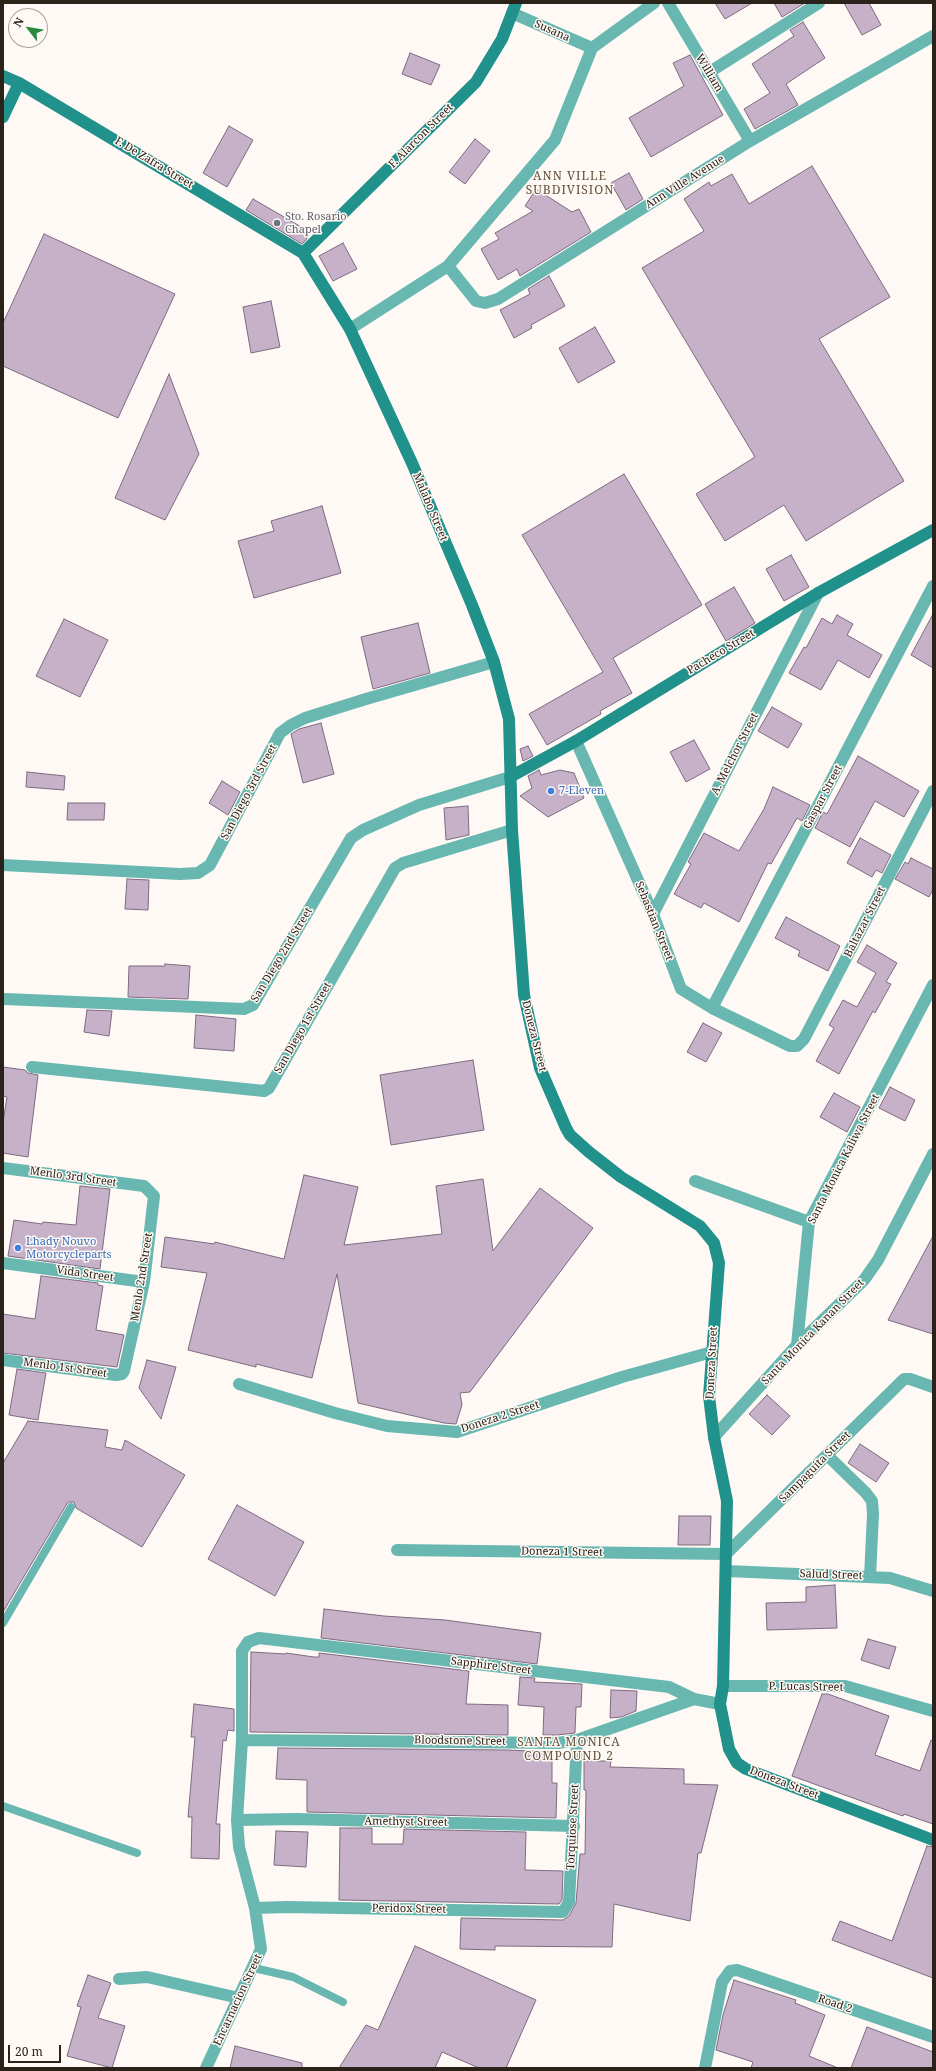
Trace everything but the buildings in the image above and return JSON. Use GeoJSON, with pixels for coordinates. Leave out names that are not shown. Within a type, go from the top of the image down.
{"type":"FeatureCollection","features":[{"type":"Feature","properties":{"kind":"street"},"geometry":{"type":"LineString","coordinates":[[350,329],[448,266],[482,224],[555,140],[592,48],[654,3]]}},
{"type":"Feature","properties":{"kind":"street","name":"William"},"geometry":{"type":"LineString","coordinates":[[668,3],[750,142]]}},
{"type":"Feature","properties":{"kind":"street"},"geometry":{"type":"LineString","coordinates":[[708,72],[819,3]]}},
{"type":"Feature","properties":{"kind":"street","name":"Susana"},"geometry":{"type":"LineString","coordinates":[[514,8],[592,48]]}},
{"type":"Feature","properties":{"kind":"street","name":"F. Alarcon Street"},"geometry":{"type":"LineString","coordinates":[[303,253],[476,82],[502,40],[514,8]]}},
{"type":"Feature","properties":{"kind":"street","name":"Ann Ville Avenue"},"geometry":{"type":"LineString","coordinates":[[448,266],[476,301],[485,303],[498,299],[750,142],[933,36]]}},
{"type":"Feature","properties":{"kind":"street","name":"F. De Zafra Street"},"geometry":{"type":"LineString","coordinates":[[3,76],[18,83],[303,253]]}},
{"type":"Feature","properties":{"kind":"street"},"geometry":{"type":"LineString","coordinates":[[3,117],[18,83]]}},
{"type":"Feature","properties":{"kind":"street","name":"Malabo Street"},"geometry":{"type":"LineString","coordinates":[[303,253],[350,329],[412,463],[472,605],[494,662],[509,719],[510,777]]}},
{"type":"Feature","properties":{"kind":"street","name":"Pacheco Street"},"geometry":{"type":"LineString","coordinates":[[510,777],[576,741],[818,593],[933,530]]}},
{"type":"Feature","properties":{"kind":"street","name":"Gaspar Street"},"geometry":{"type":"LineString","coordinates":[[712,1008],[933,586]]}},
{"type":"Feature","properties":{"kind":"street","name":"A. Melchor Street"},"geometry":{"type":"LineString","coordinates":[[653,914],[818,593]]}},
{"type":"Feature","properties":{"kind":"street","name":"San Diego 3rd Street"},"geometry":{"type":"LineString","coordinates":[[3,865],[198,874],[210,865],[277,738],[280,733],[291,724],[305,718],[366,699],[494,662]]}},
{"type":"Feature","properties":{"kind":"street","name":"Sebastian Street"},"geometry":{"type":"LineString","coordinates":[[576,741],[653,914],[681,989],[712,1008],[790,1046]]}},
{"type":"Feature","properties":{"kind":"street","name":"Doneza Street"},"geometry":{"type":"LineString","coordinates":[[510,777],[512,830],[524,995],[540,1068],[570,1135],[621,1177],[700,1226],[714,1243],[719,1263],[709,1396],[714,1437],[727,1500],[727,1571],[723,1686],[720,1704],[728,1749],[737,1763],[746,1769],[933,1840]]}},
{"type":"Feature","properties":{"kind":"street","name":"San Diego 2nd Street"},"geometry":{"type":"LineString","coordinates":[[4,999],[244,1009],[252,1005],[352,838],[362,830],[419,805],[510,777]]}},
{"type":"Feature","properties":{"kind":"street","name":"Baltazar Street"},"geometry":{"type":"LineString","coordinates":[[790,1046],[798,1046],[804,1038],[933,791]]}},
{"type":"Feature","properties":{"kind":"street","name":"San Diego 1st Street"},"geometry":{"type":"LineString","coordinates":[[32,1067],[264,1091],[269,1088],[395,868],[403,863],[512,830]]}},
{"type":"Feature","properties":{"kind":"street","name":"Santa Monica Kaliwa Street"},"geometry":{"type":"LineString","coordinates":[[798,1345],[809,1222],[933,985]]}},
{"type":"Feature","properties":{"kind":"street","name":"Santa Monica Kanan Street"},"geometry":{"type":"LineString","coordinates":[[714,1437],[798,1345],[864,1280],[878,1260],[933,1154]]}},
{"type":"Feature","properties":{"kind":"street","name":"Menlo 3rd Street"},"geometry":{"type":"LineString","coordinates":[[3,1168],[144,1186]]}},
{"type":"Feature","properties":{"kind":"street"},"geometry":{"type":"LineString","coordinates":[[695,1181],[809,1222]]}},
{"type":"Feature","properties":{"kind":"street","name":"Menlo 2nd Street"},"geometry":{"type":"LineString","coordinates":[[124,1371],[144,1282],[154,1196],[144,1186]]}},
{"type":"Feature","properties":{"kind":"street","name":"Vida Street"},"geometry":{"type":"LineString","coordinates":[[3,1263],[144,1282]]}},
{"type":"Feature","properties":{"kind":"street","name":"Doneza 2 Street"},"geometry":{"type":"LineString","coordinates":[[239,1384],[335,1413],[387,1426],[457,1432],[622,1377],[712,1352]]}},
{"type":"Feature","properties":{"kind":"street","name":"Menlo 1st Street"},"geometry":{"type":"LineString","coordinates":[[3,1360],[116,1375],[122,1374],[124,1371]]}},
{"type":"Feature","properties":{"kind":"street","name":"Sampaguita Street"},"geometry":{"type":"LineString","coordinates":[[726,1554],[904,1379],[910,1379],[933,1387]]}},
{"type":"Feature","properties":{"kind":"street"},"geometry":{"type":"LineString","coordinates":[[827,1455],[866,1493],[872,1502],[873,1514],[870,1577]]}},
{"type":"Feature","properties":{"kind":"street","name":"Doneza 1 Street"},"geometry":{"type":"LineString","coordinates":[[397,1550],[726,1554]]}},
{"type":"Feature","properties":{"kind":"street","name":"Salud Street"},"geometry":{"type":"LineString","coordinates":[[727,1571],[890,1578],[933,1591]]}},
{"type":"Feature","properties":{"kind":"street","name":"Sapphire Street"},"geometry":{"type":"LineString","coordinates":[[259,1638],[669,1687],[694,1699],[720,1704]]}},
{"type":"Feature","properties":{"kind":"street","name":"Encarnacion Street"},"geometry":{"type":"LineString","coordinates":[[206,2068],[254,1968],[261,1949],[255,1908],[239,1847],[237,1820],[242,1740],[242,1651],[248,1642],[259,1638]]}},
{"type":"Feature","properties":{"kind":"street","name":"P. Lucas Street"},"geometry":{"type":"LineString","coordinates":[[723,1686],[845,1686],[933,1711]]}},
{"type":"Feature","properties":{"kind":"street","name":"Bloodstone Street"},"geometry":{"type":"LineString","coordinates":[[242,1740],[558,1743],[577,1740],[694,1699]]}},
{"type":"Feature","properties":{"kind":"street","name":"Torquiose Street"},"geometry":{"type":"LineString","coordinates":[[563,1912],[569,1902],[574,1826],[577,1740]]}},
{"type":"Feature","properties":{"kind":"street","name":"Amethyst Street"},"geometry":{"type":"LineString","coordinates":[[237,1820],[296,1819],[574,1826]]}},
{"type":"Feature","properties":{"kind":"street","name":"Peridox Street"},"geometry":{"type":"LineString","coordinates":[[255,1908],[287,1907],[563,1912]]}},
{"type":"Feature","properties":{"kind":"street","name":"Road 2"},"geometry":{"type":"LineString","coordinates":[[705,2068],[722,1982],[730,1971],[737,1970],[933,2038]]}},
{"type":"Feature","properties":{"kind":"street"},"geometry":{"type":"LineString","coordinates":[[119,1979],[147,1977],[240,1998]]}},
{"type":"Feature","properties":{"kind":"lane"},"geometry":{"type":"LineString","coordinates":[[3,1623],[70,1507]]}},
{"type":"Feature","properties":{"kind":"lane"},"geometry":{"type":"LineString","coordinates":[[3,1806],[137,1854]]}},
{"type":"Feature","properties":{"kind":"lane"},"geometry":{"type":"LineString","coordinates":[[254,1968],[293,1977],[343,2002]]}},
{"type":"Feature","properties":{"kind":"place","name":"Sto. Rosario Chapel"},"geometry":{"type":"Point","coordinates":[277,223]}},
{"type":"Feature","properties":{"kind":"place","name":"7-Eleven"},"geometry":{"type":"Point","coordinates":[551,791]}},
{"type":"Feature","properties":{"kind":"place","name":"Lhady Nouvo Motorcycleparts"},"geometry":{"type":"Point","coordinates":[18,1248]}},
{"type":"Feature","properties":{"kind":"district","name":"ANN VILLE SUBDIVISION"},"geometry":{"type":"Point","coordinates":[570,184]}},
{"type":"Feature","properties":{"kind":"district","name":"SANTA MONICA COMPOUND 2"},"geometry":{"type":"Point","coordinates":[569,1750]}}]}
